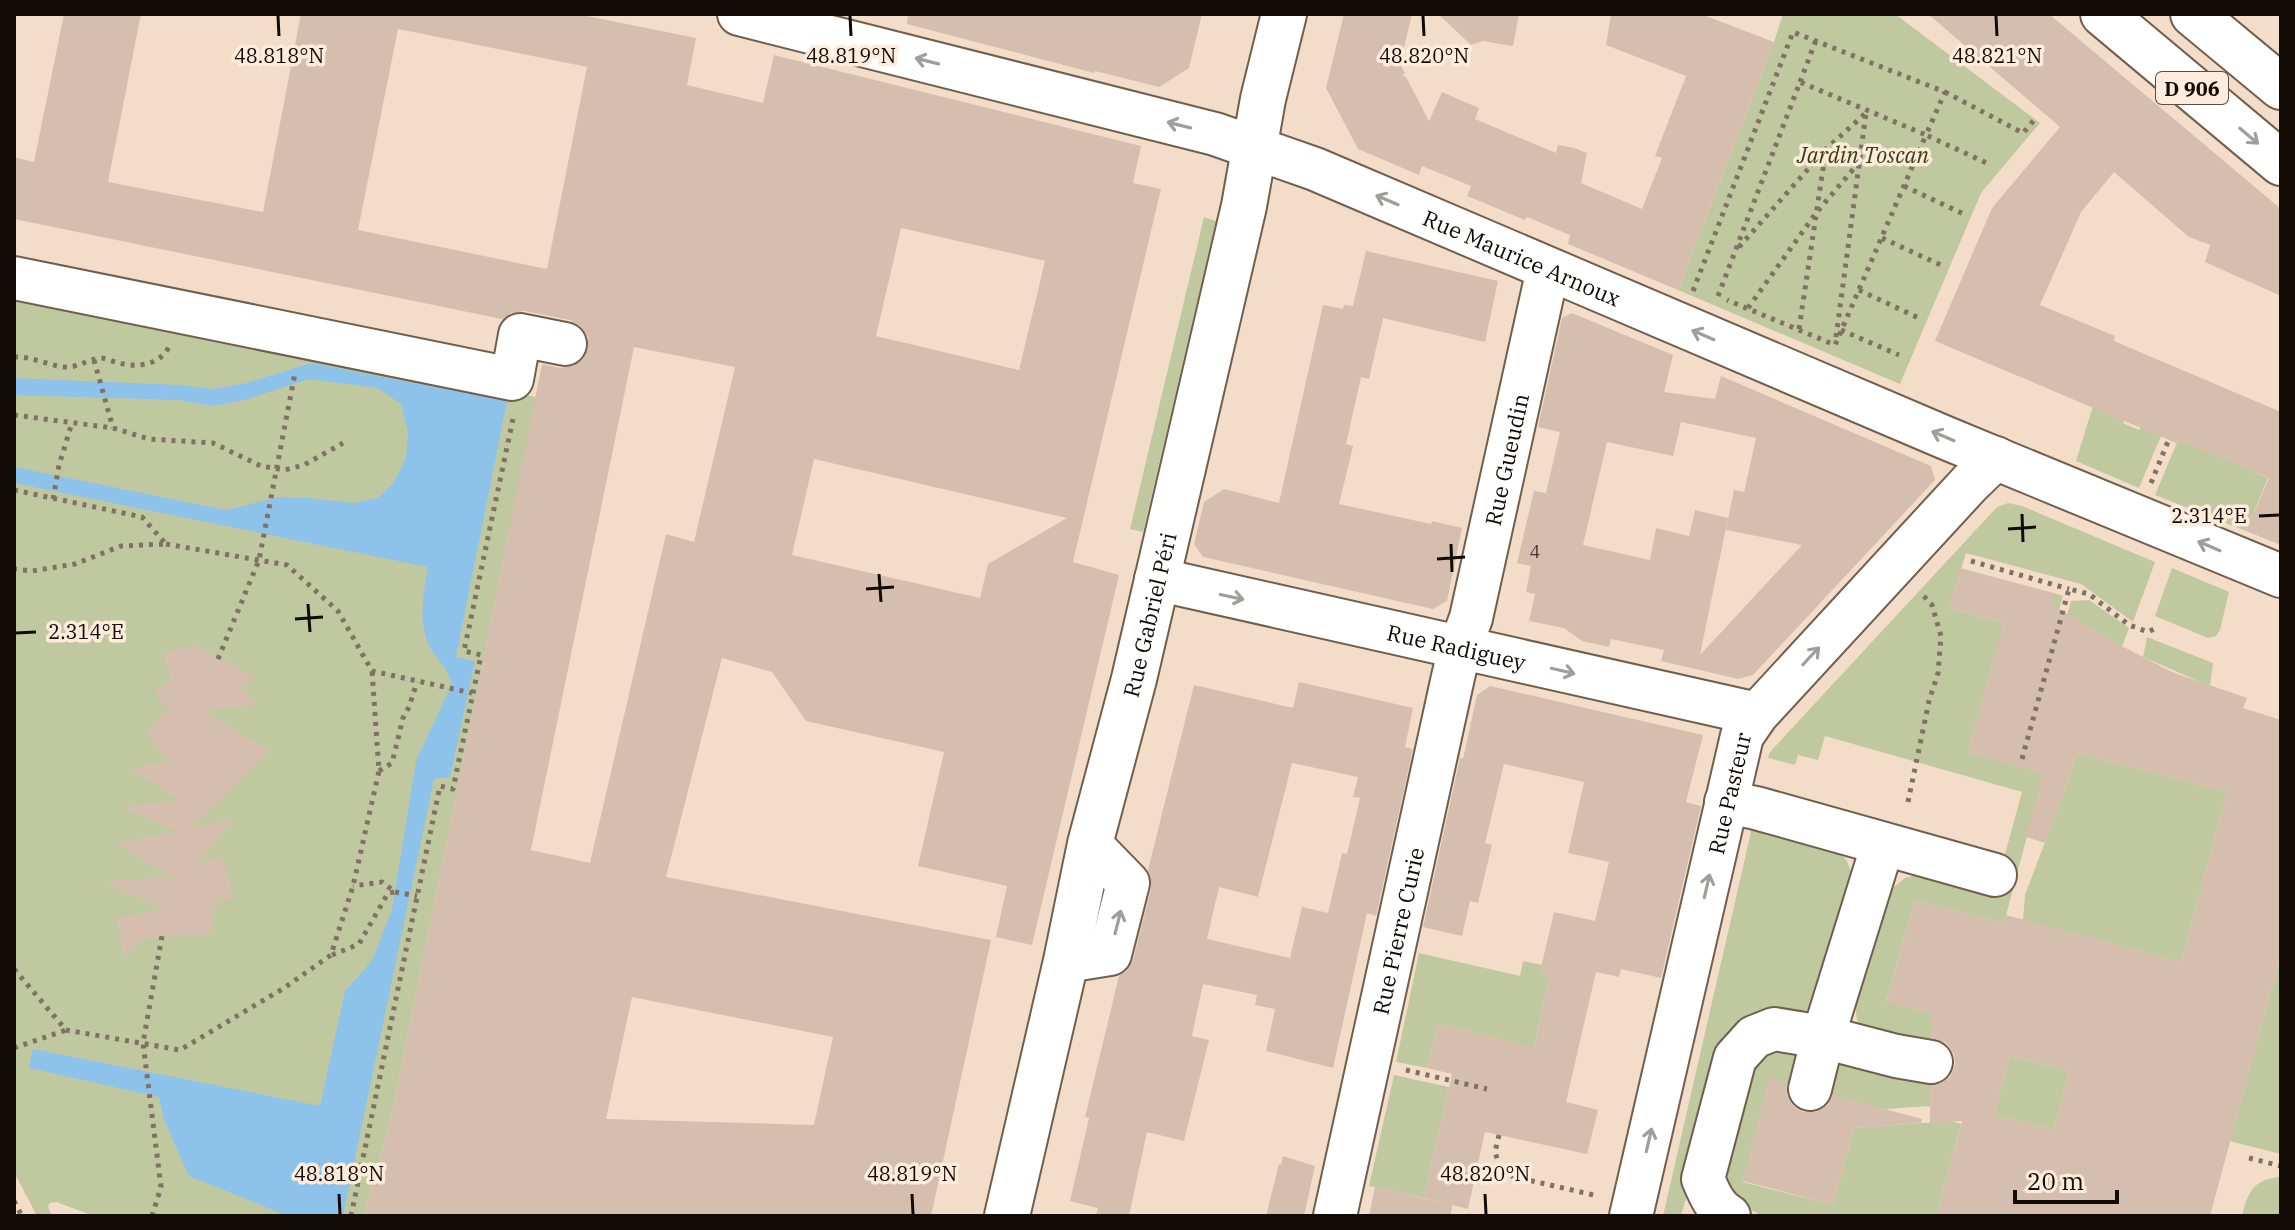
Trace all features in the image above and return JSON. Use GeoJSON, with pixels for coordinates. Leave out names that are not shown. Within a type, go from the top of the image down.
{"type":"FeatureCollection","features":[{"type":"Feature","properties":{"kind":"main road","name":"Rue Gabriel Péri"},"geometry":{"type":"LineString","coordinates":[[1007,1216],[1090,844],[1134,679],[1244,206],[1263,99],[1284,14]]}},
{"type":"Feature","properties":{"kind":"main road","name":"D 906"},"geometry":{"type":"LineString","coordinates":[[2103,14],[2281,163]]}},
{"type":"Feature","properties":{"kind":"main road","name":"D 906"},"geometry":{"type":"LineString","coordinates":[[2193,14],[2281,87]]}},
{"type":"Feature","properties":{"kind":"street","name":"Rue Maurice Arnoux"},"geometry":{"type":"LineString","coordinates":[[739,14],[783,19],[1201,130],[1315,169],[2281,576]]}},
{"type":"Feature","properties":{"kind":"street","name":"Rue Gueudin"},"geometry":{"type":"LineString","coordinates":[[1460,648],[1471,618],[1548,269]]}},
{"type":"Feature","properties":{"kind":"street"},"geometry":{"type":"LineString","coordinates":[[14,278],[512,379],[520,335],[565,344]]}},
{"type":"Feature","properties":{"kind":"street","name":"Rue Pasteur"},"geometry":{"type":"LineString","coordinates":[[1621,1208],[1742,736],[1757,714],[1996,458]]}},
{"type":"Feature","properties":{"kind":"street","name":"Rue Radiguey"},"geometry":{"type":"LineString","coordinates":[[1156,579],[1757,714]]}},
{"type":"Feature","properties":{"kind":"street","name":"Rue Pierre Curie"},"geometry":{"type":"LineString","coordinates":[[1335,1216],[1460,648]]}},
{"type":"Feature","properties":{"kind":"street"},"geometry":{"type":"LineString","coordinates":[[1726,802],[1995,875]]}},
{"type":"Feature","properties":{"kind":"street"},"geometry":{"type":"LineString","coordinates":[[1810,1089],[1883,844]]}},
{"type":"Feature","properties":{"kind":"street"},"geometry":{"type":"LineString","coordinates":[[1729,1216],[1711,1197],[1703,1179],[1735,1058],[1754,1037],[1774,1029],[1931,1062]]}},
{"type":"Feature","properties":{"kind":"path"},"geometry":{"type":"LineString","coordinates":[[1691,296],[1793,32],[1945,92],[2023,133],[2035,119]]}},
{"type":"Feature","properties":{"kind":"path"},"geometry":{"type":"LineString","coordinates":[[1816,40],[1718,296],[1835,345]]}},
{"type":"Feature","properties":{"kind":"path"},"geometry":{"type":"LineString","coordinates":[[1800,82],[1991,165]]}},
{"type":"Feature","properties":{"kind":"path"},"geometry":{"type":"LineString","coordinates":[[1835,345],[1945,92]]}},
{"type":"Feature","properties":{"kind":"path"},"geometry":{"type":"LineString","coordinates":[[1736,250],[1826,149],[1867,112]]}},
{"type":"Feature","properties":{"kind":"path"},"geometry":{"type":"LineString","coordinates":[[1835,345],[1867,112]]}},
{"type":"Feature","properties":{"kind":"path"},"geometry":{"type":"LineString","coordinates":[[1799,329],[1826,149]]}},
{"type":"Feature","properties":{"kind":"path"},"geometry":{"type":"LineString","coordinates":[[1748,308],[1816,213],[1858,164]]}},
{"type":"Feature","properties":{"kind":"path"},"geometry":{"type":"LineString","coordinates":[[1904,186],[1966,215]]}},
{"type":"Feature","properties":{"kind":"path"},"geometry":{"type":"LineString","coordinates":[[1882,238],[1945,267]]}},
{"type":"Feature","properties":{"kind":"path"},"geometry":{"type":"LineString","coordinates":[[1859,290],[1921,319]]}},
{"type":"Feature","properties":{"kind":"path"},"geometry":{"type":"LineString","coordinates":[[14,357],[22,356],[62,367],[95,364],[103,358],[133,365],[157,361],[168,351],[177,311]]}},
{"type":"Feature","properties":{"kind":"path"},"geometry":{"type":"LineString","coordinates":[[1841,330],[1899,355]]}},
{"type":"Feature","properties":{"kind":"path"},"geometry":{"type":"LineString","coordinates":[[218,659],[259,560],[297,361]]}},
{"type":"Feature","properties":{"kind":"path"},"geometry":{"type":"LineString","coordinates":[[95,364],[113,428]]}},
{"type":"Feature","properties":{"kind":"path"},"geometry":{"type":"LineString","coordinates":[[351,1216],[440,786],[453,789],[481,655],[464,651],[518,394],[512,379]]}},
{"type":"Feature","properties":{"kind":"path"},"geometry":{"type":"LineString","coordinates":[[14,415],[113,428],[149,439],[213,443],[249,461],[284,470],[304,465],[343,443]]}},
{"type":"Feature","properties":{"kind":"path"},"geometry":{"type":"LineString","coordinates":[[54,495],[59,465],[72,423]]}},
{"type":"Feature","properties":{"kind":"path"},"geometry":{"type":"LineString","coordinates":[[2147,492],[2169,439]]}},
{"type":"Feature","properties":{"kind":"path"},"geometry":{"type":"LineString","coordinates":[[14,490],[54,495],[142,517],[166,544]]}},
{"type":"Feature","properties":{"kind":"path"},"geometry":{"type":"LineString","coordinates":[[14,569],[32,571],[75,564],[121,546],[166,544],[287,565],[338,611],[372,671],[379,771],[353,886],[331,955]]}},
{"type":"Feature","properties":{"kind":"path"},"geometry":{"type":"LineString","coordinates":[[1971,561],[2089,594],[2129,625],[2148,632],[2156,628]]}},
{"type":"Feature","properties":{"kind":"path"},"geometry":{"type":"LineString","coordinates":[[2022,759],[2069,589]]}},
{"type":"Feature","properties":{"kind":"path"},"geometry":{"type":"LineString","coordinates":[[1908,802],[1929,701],[1938,673],[1941,636],[1932,605],[1920,591]]}},
{"type":"Feature","properties":{"kind":"path"},"geometry":{"type":"LineString","coordinates":[[372,671],[472,693]]}},
{"type":"Feature","properties":{"kind":"path"},"geometry":{"type":"LineString","coordinates":[[379,771],[392,763],[403,718],[417,682]]}},
{"type":"Feature","properties":{"kind":"path"},"geometry":{"type":"LineString","coordinates":[[353,886],[382,882],[395,892]]}},
{"type":"Feature","properties":{"kind":"path"},"geometry":{"type":"LineString","coordinates":[[14,1048],[66,1030],[180,1050],[284,988],[331,955],[359,944],[388,893],[415,896]]}},
{"type":"Feature","properties":{"kind":"path"},"geometry":{"type":"LineString","coordinates":[[154,1215],[161,1187],[143,1043],[162,936]]}},
{"type":"Feature","properties":{"kind":"path"},"geometry":{"type":"LineString","coordinates":[[14,969],[66,1030]]}},
{"type":"Feature","properties":{"kind":"path"},"geometry":{"type":"LineString","coordinates":[[1396,1068],[1487,1089]]}},
{"type":"Feature","properties":{"kind":"path"},"geometry":{"type":"LineString","coordinates":[[1499,1135],[1495,1152],[1502,1174],[1621,1208]]}},
{"type":"Feature","properties":{"kind":"path"},"geometry":{"type":"LineString","coordinates":[[2249,1158],[2281,1166]]}},
{"type":"Feature","properties":{"kind":"path"},"geometry":{"type":"LineString","coordinates":[[14,1201],[22,1216]]}},
{"type":"Feature","properties":{"kind":"green space","name":"Jardin Toscan"},"geometry":{"type":"Polygon","coordinates":[[[1783,14],[1895,14],[2040,123],[1981,193],[1900,384],[1678,290],[1783,14]]]}},
{"type":"Feature","properties":{"kind":"green space"},"geometry":{"type":"Polygon","coordinates":[[[1204,217],[1216,221],[1143,532],[1130,529],[1204,217]]]}},
{"type":"Feature","properties":{"kind":"green space"},"geometry":{"type":"Polygon","coordinates":[[[14,293],[536,397],[392,1114],[364,1216],[94,1216],[56,1202],[48,1207],[52,1216],[37,1216],[14,1172],[14,293]]]}},
{"type":"Feature","properties":{"kind":"green space"},"geometry":{"type":"Polygon","coordinates":[[[2093,406],[2123,423],[2161,436],[2139,488],[2076,461],[2093,406]]]}},
{"type":"Feature","properties":{"kind":"green space"},"geometry":{"type":"Polygon","coordinates":[[[2178,440],[2254,469],[2254,472],[2268,478],[2246,531],[2155,495],[2178,440]]]}},
{"type":"Feature","properties":{"kind":"green space"},"geometry":{"type":"Polygon","coordinates":[[[2008,503],[2022,506],[2155,562],[2133,622],[2081,584],[1966,553],[1949,608],[2042,634],[2054,593],[2063,596],[2041,674],[1993,661],[1968,753],[2025,768],[2071,601],[2089,600],[2129,628],[2122,647],[2083,625],[2004,923],[1915,901],[1886,1001],[1931,1014],[1931,1051],[1870,1037],[1857,1020],[1854,995],[1884,895],[1905,878],[1926,872],[1996,887],[2022,792],[1825,736],[1818,760],[1798,755],[1795,765],[1768,758],[1770,752],[1997,507],[2008,503]]]}},
{"type":"Feature","properties":{"kind":"green space"},"geometry":{"type":"Polygon","coordinates":[[[2172,568],[2229,592],[2216,636],[2208,638],[2155,616],[2172,568]]]}},
{"type":"Feature","properties":{"kind":"green space"},"geometry":{"type":"Polygon","coordinates":[[[2147,637],[2213,663],[2210,686],[2143,657],[2147,637]]]}},
{"type":"Feature","properties":{"kind":"green space"},"geometry":{"type":"Polygon","coordinates":[[[2076,753],[2227,792],[2181,962],[2023,920],[2025,895],[2076,753]]]}},
{"type":"Feature","properties":{"kind":"green space"},"geometry":{"type":"Polygon","coordinates":[[[1754,819],[1832,844],[1847,861],[1855,882],[1820,1004],[1782,1016],[1721,1069],[1681,1216],[1663,1216],[1754,819]]]}},
{"type":"Feature","properties":{"kind":"green space"},"geometry":{"type":"Polygon","coordinates":[[[1419,953],[1520,976],[1523,961],[1542,965],[1540,972],[1550,975],[1526,1082],[1513,1079],[1520,1044],[1438,1024],[1427,1068],[1396,1062],[1419,953]]]}},
{"type":"Feature","properties":{"kind":"green space"},"geometry":{"type":"Polygon","coordinates":[[[2281,954],[2281,1154],[2230,1141],[2281,954]]]}},
{"type":"Feature","properties":{"kind":"green space"},"geometry":{"type":"Polygon","coordinates":[[[1815,1046],[1805,1088],[1769,1079],[1743,1182],[1833,1205],[1854,1128],[1951,1121],[1961,1124],[1936,1216],[1762,1216],[1741,1204],[1728,1189],[1720,1164],[1752,1066],[1774,1048],[1815,1046]]]}},
{"type":"Feature","properties":{"kind":"green space"},"geometry":{"type":"Polygon","coordinates":[[[1826,1050],[1930,1070],[1930,1106],[1859,1111],[1861,1103],[1816,1091],[1826,1050]]]}},
{"type":"Feature","properties":{"kind":"green space"},"geometry":{"type":"Polygon","coordinates":[[[2010,1056],[2069,1071],[2054,1130],[1994,1115],[2010,1056]]]}},
{"type":"Feature","properties":{"kind":"green space"},"geometry":{"type":"Polygon","coordinates":[[[1394,1075],[1449,1087],[1424,1198],[1369,1186],[1394,1075]]]}},
{"type":"Feature","properties":{"kind":"green space"},"geometry":{"type":"Polygon","coordinates":[[[2281,1177],[2281,1216],[2242,1216],[2247,1200],[2258,1184],[2281,1177]]]}},
{"type":"Feature","properties":{"kind":"water"},"geometry":{"type":"Polygon","coordinates":[[[311,363],[507,401],[456,657],[475,661],[450,777],[434,779],[343,1216],[288,1216],[189,1176],[164,1120],[159,1097],[29,1068],[33,1049],[320,1106],[345,991],[374,956],[392,910],[416,761],[451,686],[448,673],[431,649],[423,625],[428,567],[14,483],[14,467],[226,510],[279,497],[353,503],[378,498],[393,484],[406,458],[408,432],[401,404],[378,388],[309,379],[248,399],[213,406],[179,400],[14,395],[14,378],[213,389],[247,383],[311,363]]]}},
{"type":"Feature","properties":{"kind":"building"},"geometry":{"type":"Polygon","coordinates":[[[64,14],[141,14],[108,182],[263,212],[301,14],[577,14],[696,38],[687,85],[763,103],[774,55],[1141,146],[1133,183],[1161,189],[1073,562],[1119,575],[1032,945],[996,937],[1007,886],[918,866],[944,752],[806,721],[772,672],[722,658],[666,877],[991,940],[931,1216],[364,1216],[392,1114],[542,364],[560,368],[573,366],[583,359],[588,349],[588,337],[581,327],[570,320],[524,311],[511,313],[502,319],[14,219],[14,157],[34,162],[64,14]],[[398,29],[358,230],[547,269],[587,67],[398,29]],[[901,228],[876,336],[1019,370],[1045,261],[901,228]],[[634,347],[531,850],[590,863],[666,534],[694,542],[735,367],[634,347]],[[814,459],[792,555],[980,598],[988,564],[1067,518],[814,459]],[[632,997],[606,1119],[814,1125],[833,1037],[632,997]]]}},
{"type":"Feature","properties":{"kind":"building"},"geometry":{"type":"Polygon","coordinates":[[[908,14],[1202,14],[1189,68],[1159,87],[907,24],[908,14]]]}},
{"type":"Feature","properties":{"kind":"building"},"geometry":{"type":"Polygon","coordinates":[[[1344,14],[1412,14],[1400,64],[1405,74],[1402,75],[1406,77],[1429,121],[1442,92],[1479,108],[1475,119],[1556,153],[1558,145],[1587,153],[1581,183],[1642,209],[1662,158],[1655,156],[1686,76],[1606,45],[1611,14],[1701,14],[1774,42],[1678,290],[1568,244],[1570,235],[1467,196],[1471,186],[1422,166],[1419,175],[1358,149],[1326,88],[1344,14]]]}},
{"type":"Feature","properties":{"kind":"building"},"geometry":{"type":"Polygon","coordinates":[[[1438,14],[1519,14],[1513,46],[1483,41],[1471,45],[1438,14]]]}},
{"type":"Feature","properties":{"kind":"building"},"geometry":{"type":"Polygon","coordinates":[[[1928,14],[2049,14],[2281,209],[2281,296],[2205,262],[2210,245],[2189,237],[2114,172],[2081,212],[2040,305],[2115,336],[2114,341],[2281,412],[2281,545],[2246,531],[2269,478],[2178,440],[2176,443],[1935,341],[1992,208],[2060,127],[1928,14]]]}},
{"type":"Feature","properties":{"kind":"building"},"geometry":{"type":"Polygon","coordinates":[[[1366,251],[1498,281],[1485,342],[1383,318],[1369,379],[1361,377],[1346,444],[1353,446],[1339,504],[1462,528],[1447,601],[1433,609],[1203,557],[1194,544],[1204,502],[1224,489],[1279,503],[1323,305],[1343,309],[1344,305],[1353,306],[1366,251]]]}},
{"type":"Feature","properties":{"kind":"building"},"geometry":{"type":"Polygon","coordinates":[[[1572,313],[1673,355],[1664,392],[1715,399],[1721,376],[1931,466],[1935,480],[1753,675],[1738,679],[1661,661],[1664,650],[1611,639],[1609,647],[1582,641],[1564,628],[1529,621],[1535,594],[1526,592],[1531,566],[1517,563],[1534,491],[1546,493],[1560,432],[1538,427],[1562,318],[1572,313]],[[1681,422],[1673,456],[1607,442],[1583,545],[1650,560],[1656,528],[1689,536],[1695,510],[1728,518],[1700,655],[1802,545],[1726,530],[1734,490],[1744,492],[1756,438],[1681,422]]]}},
{"type":"Feature","properties":{"kind":"building"},"geometry":{"type":"Polygon","coordinates":[[[1960,568],[2054,593],[2051,604],[2116,643],[2172,672],[2247,698],[2243,708],[2281,720],[2281,954],[2210,1216],[1936,1216],[1962,1121],[1930,1123],[1930,1085],[1940,1084],[1950,1077],[1955,1065],[1954,1054],[1946,1043],[1931,1038],[1931,1014],[1886,1002],[1915,901],[2004,923],[2006,915],[2181,962],[2227,792],[2076,753],[2045,843],[2026,837],[2043,774],[1968,753],[2003,623],[1949,608],[1960,568]],[[2010,1056],[1994,1115],[2054,1130],[2069,1071],[2010,1056]]]}},
{"type":"Feature","properties":{"kind":"building"},"geometry":{"type":"Polygon","coordinates":[[[198,645],[253,676],[241,690],[260,704],[202,711],[270,751],[190,828],[232,819],[197,864],[223,856],[234,901],[218,897],[211,934],[162,936],[139,941],[124,957],[116,918],[165,909],[103,881],[174,877],[115,844],[177,831],[121,807],[180,800],[130,769],[168,761],[146,731],[169,710],[154,691],[172,680],[163,654],[198,645]]]}},
{"type":"Feature","properties":{"kind":"building"},"geometry":{"type":"Polygon","coordinates":[[[1299,682],[1413,708],[1405,747],[1413,749],[1376,916],[1367,913],[1333,1068],[1266,1051],[1275,1009],[1255,1005],[1257,995],[1203,984],[1192,1036],[1209,1040],[1184,1141],[1147,1132],[1129,1216],[1096,1216],[1098,1208],[1070,1201],[1089,1118],[1085,1117],[1119,976],[1127,971],[1133,960],[1151,889],[1148,870],[1194,685],[1293,708],[1299,682]],[[1292,763],[1258,897],[1219,887],[1207,939],[1290,958],[1302,907],[1328,913],[1342,853],[1347,854],[1360,798],[1353,797],[1358,777],[1292,763]]]}},
{"type":"Feature","properties":{"kind":"building"},"geometry":{"type":"Polygon","coordinates":[[[1490,686],[1703,735],[1686,802],[1701,806],[1661,978],[1621,969],[1619,977],[1596,972],[1566,1102],[1598,1110],[1587,1154],[1485,1132],[1468,1209],[1424,1198],[1452,1074],[1427,1068],[1438,1024],[1534,1047],[1550,975],[1540,972],[1554,912],[1595,921],[1609,862],[1568,853],[1584,782],[1504,764],[1485,843],[1492,845],[1478,903],[1470,901],[1462,936],[1423,927],[1477,695],[1490,686]]]}},
{"type":"Feature","properties":{"kind":"building"},"geometry":{"type":"Polygon","coordinates":[[[1769,1078],[1787,1083],[1787,1096],[1794,1107],[1803,1112],[1817,1112],[1828,1105],[1833,1095],[1922,1119],[1921,1123],[1854,1128],[1833,1205],[1743,1181],[1769,1078]]]}},
{"type":"Feature","properties":{"kind":"building"},"geometry":{"type":"Polygon","coordinates":[[[1283,1156],[1315,1166],[1304,1216],[1266,1216],[1283,1156]]]}},
{"type":"Feature","properties":{"kind":"building"},"geometry":{"type":"Polygon","coordinates":[[[1375,1187],[1452,1205],[1451,1216],[1369,1216],[1375,1187]]]}}]}
